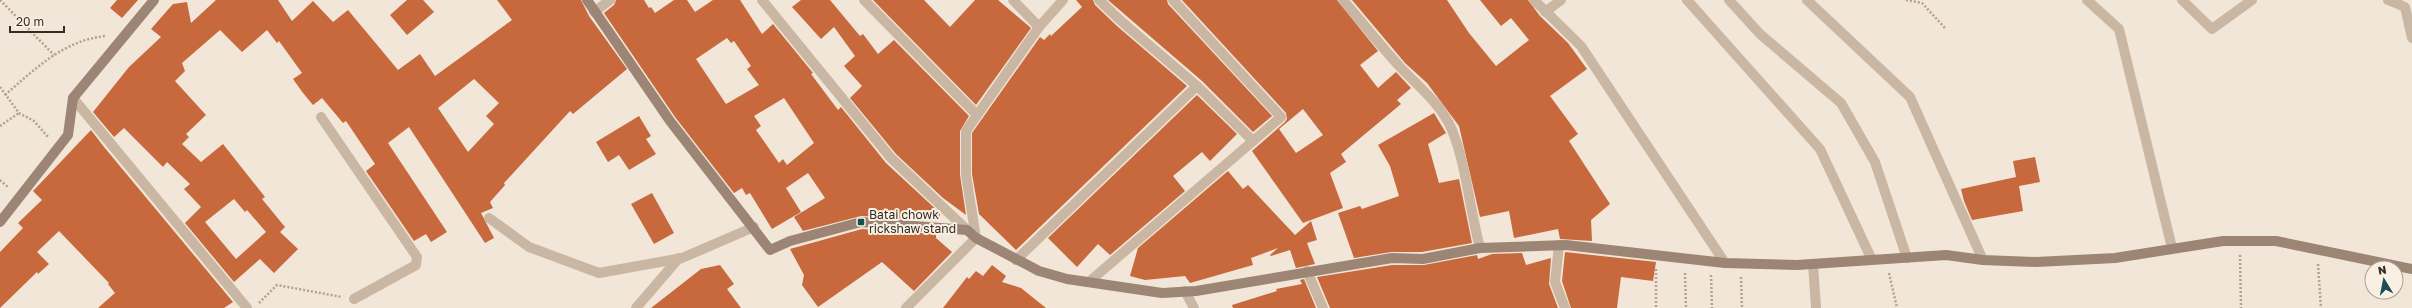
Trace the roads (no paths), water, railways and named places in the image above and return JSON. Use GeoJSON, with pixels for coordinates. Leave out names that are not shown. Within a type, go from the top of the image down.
{"type":"FeatureCollection","features":[{"type":"Feature","properties":{"kind":"main road"},"geometry":{"type":"LineString","coordinates":[[0,222],[68,135],[73,98],[154,0]]}},
{"type":"Feature","properties":{"kind":"main road"},"geometry":{"type":"LineString","coordinates":[[587,0],[670,121],[754,227],[770,250],[790,241],[861,222],[967,230],[976,238],[1039,271],[1067,279],[1155,292],[1185,291],[1392,258],[1423,259],[1480,248],[1559,245],[1725,263],[1813,264],[1946,255],[1983,260],[2036,262],[2115,258],[2172,248],[2240,241],[2276,241],[2371,262],[2412,269]]}},
{"type":"Feature","properties":{"kind":"street"},"geometry":{"type":"LineString","coordinates":[[594,12],[610,0]]}},
{"type":"Feature","properties":{"kind":"street"},"geometry":{"type":"LineString","coordinates":[[762,0],[891,158],[967,230]]}},
{"type":"Feature","properties":{"kind":"street"},"geometry":{"type":"LineString","coordinates":[[864,0],[977,115]]}},
{"type":"Feature","properties":{"kind":"street"},"geometry":{"type":"LineString","coordinates":[[1013,0],[1039,27]]}},
{"type":"Feature","properties":{"kind":"street"},"geometry":{"type":"LineString","coordinates":[[906,308],[976,238],[966,175],[966,131],[1039,27],[1063,0]]}},
{"type":"Feature","properties":{"kind":"street"},"geometry":{"type":"LineString","coordinates":[[1099,0],[1121,21],[1197,86],[1253,141]]}},
{"type":"Feature","properties":{"kind":"street"},"geometry":{"type":"LineString","coordinates":[[1090,282],[1281,117],[1173,0]]}},
{"type":"Feature","properties":{"kind":"street"},"geometry":{"type":"LineString","coordinates":[[1342,0],[1400,66],[1439,106],[1452,129],[1459,149],[1473,222],[1480,248]]}},
{"type":"Feature","properties":{"kind":"street"},"geometry":{"type":"LineString","coordinates":[[1534,0],[1581,46],[1725,263]]}},
{"type":"Feature","properties":{"kind":"street"},"geometry":{"type":"LineString","coordinates":[[1545,12],[1561,0]]}},
{"type":"Feature","properties":{"kind":"street"},"geometry":{"type":"LineString","coordinates":[[1687,0],[1820,149],[1872,260]]}},
{"type":"Feature","properties":{"kind":"street"},"geometry":{"type":"LineString","coordinates":[[1729,0],[1760,34],[1841,103],[1875,162],[1907,258]]}},
{"type":"Feature","properties":{"kind":"street"},"geometry":{"type":"LineString","coordinates":[[1807,0],[1910,97],[1983,260]]}},
{"type":"Feature","properties":{"kind":"street"},"geometry":{"type":"LineString","coordinates":[[2087,0],[2119,29],[2172,248]]}},
{"type":"Feature","properties":{"kind":"street"},"geometry":{"type":"LineString","coordinates":[[2182,0],[2212,29],[2252,0]]}},
{"type":"Feature","properties":{"kind":"street"},"geometry":{"type":"LineString","coordinates":[[2388,0],[2405,7],[2412,38]]}},
{"type":"Feature","properties":{"kind":"street"},"geometry":{"type":"LineString","coordinates":[[1016,260],[1197,86]]}},
{"type":"Feature","properties":{"kind":"street"},"geometry":{"type":"LineString","coordinates":[[73,98],[247,308]]}},
{"type":"Feature","properties":{"kind":"street"},"geometry":{"type":"LineString","coordinates":[[321,117],[417,257],[416,265],[354,299]]}},
{"type":"Feature","properties":{"kind":"street"},"geometry":{"type":"LineString","coordinates":[[489,218],[529,247],[599,272],[679,258],[754,227]]}},
{"type":"Feature","properties":{"kind":"street"},"geometry":{"type":"LineString","coordinates":[[1559,245],[1555,282],[1565,308]]}},
{"type":"Feature","properties":{"kind":"street"},"geometry":{"type":"LineString","coordinates":[[636,308],[679,258]]}},
{"type":"Feature","properties":{"kind":"street"},"geometry":{"type":"LineString","coordinates":[[1813,264],[1816,308]]}},
{"type":"Feature","properties":{"kind":"street"},"geometry":{"type":"LineString","coordinates":[[1307,271],[1323,308]]}},
{"type":"Feature","properties":{"kind":"street"},"geometry":{"type":"LineString","coordinates":[[1185,291],[1194,308]]}},
{"type":"Feature","properties":{"kind":"place","name":"Batai chowk rickshaw stand"},"geometry":{"type":"Point","coordinates":[861,222]}}]}
